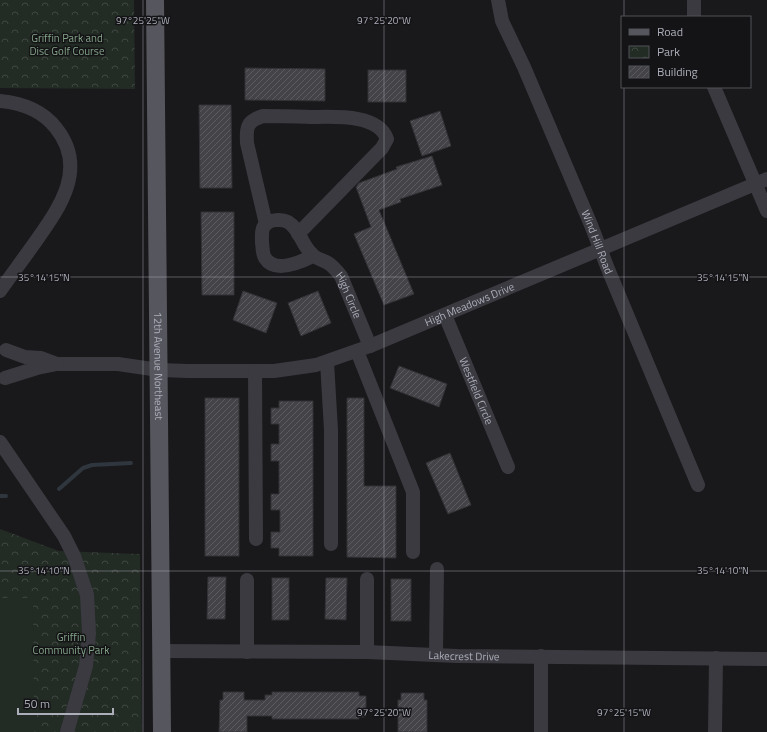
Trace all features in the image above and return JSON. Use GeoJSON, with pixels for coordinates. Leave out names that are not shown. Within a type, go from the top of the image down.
{"type":"FeatureCollection","features":[{"type":"Feature","properties":{"kind":"main road","name":"12th Avenue Northeast"},"geometry":{"type":"LineString","coordinates":[[155,0],[162,732]]}},
{"type":"Feature","properties":{"kind":"street","name":"Wind Hill Road"},"geometry":{"type":"LineString","coordinates":[[498,0],[502,21],[527,74],[698,485]]}},
{"type":"Feature","properties":{"kind":"street"},"geometry":{"type":"LineString","coordinates":[[694,0],[694,16]]}},
{"type":"Feature","properties":{"kind":"street"},"geometry":{"type":"LineString","coordinates":[[714,88],[761,181],[767,211]]}},
{"type":"Feature","properties":{"kind":"street"},"geometry":{"type":"LineString","coordinates":[[0,101],[16,102],[33,109],[51,121],[59,132],[66,146],[70,161],[70,174],[67,190],[54,215],[0,291]]}},
{"type":"Feature","properties":{"kind":"street"},"geometry":{"type":"LineString","coordinates":[[298,234],[386,144],[387,139],[382,130],[362,120],[347,117],[263,116],[255,118],[250,123],[246,131],[247,143],[266,224],[262,235],[263,252],[268,261],[273,264],[290,265],[304,261],[313,256]]}},
{"type":"Feature","properties":{"kind":"street","name":"High Meadows Drive"},"geometry":{"type":"LineString","coordinates":[[57,364],[118,364],[159,370],[255,371],[293,370],[327,362],[445,315],[761,181]]}},
{"type":"Feature","properties":{"kind":"street","name":"High Circle"},"geometry":{"type":"LineString","coordinates":[[266,224],[277,220],[288,222],[298,234],[306,249],[313,256],[328,263],[340,276],[413,492],[413,552]]}},
{"type":"Feature","properties":{"kind":"street","name":"Westfield Circle"},"geometry":{"type":"LineString","coordinates":[[445,315],[508,467]]}},
{"type":"Feature","properties":{"kind":"street"},"geometry":{"type":"LineString","coordinates":[[3,346],[25,357],[41,358],[57,364]]}},
{"type":"Feature","properties":{"kind":"street"},"geometry":{"type":"LineString","coordinates":[[2,381],[8,372],[9,363],[3,346]]}},
{"type":"Feature","properties":{"kind":"street"},"geometry":{"type":"LineString","coordinates":[[327,362],[331,430],[331,544]]}},
{"type":"Feature","properties":{"kind":"street"},"geometry":{"type":"LineString","coordinates":[[2,381],[37,368],[57,364]]}},
{"type":"Feature","properties":{"kind":"street"},"geometry":{"type":"LineString","coordinates":[[255,371],[256,539]]}},
{"type":"Feature","properties":{"kind":"street"},"geometry":{"type":"LineString","coordinates":[[0,442],[64,536],[74,556],[87,595],[89,633],[86,666],[67,732]]}},
{"type":"Feature","properties":{"kind":"street"},"geometry":{"type":"LineString","coordinates":[[436,654],[437,569]]}},
{"type":"Feature","properties":{"kind":"street"},"geometry":{"type":"LineString","coordinates":[[366,652],[367,579]]}},
{"type":"Feature","properties":{"kind":"street"},"geometry":{"type":"LineString","coordinates":[[246,580],[247,652]]}},
{"type":"Feature","properties":{"kind":"street","name":"Lakecrest Drive"},"geometry":{"type":"LineString","coordinates":[[162,651],[366,652],[457,656],[767,658]]}},
{"type":"Feature","properties":{"kind":"street"},"geometry":{"type":"LineString","coordinates":[[541,732],[542,656]]}},
{"type":"Feature","properties":{"kind":"street"},"geometry":{"type":"LineString","coordinates":[[715,732],[716,658]]}},
{"type":"Feature","properties":{"kind":"green space","name":"Griffin Park and Disc Golf Course"},"geometry":{"type":"Polygon","coordinates":[[[0,0],[134,0],[135,89],[0,88],[0,0]]]}},
{"type":"Feature","properties":{"kind":"green space","name":"Griffin Community Park"},"geometry":{"type":"Polygon","coordinates":[[[0,529],[59,551],[140,554],[142,732],[0,732],[0,529]]]}},
{"type":"Feature","properties":{"kind":"green space"},"geometry":{"type":"Polygon","coordinates":[[[0,598],[33,598],[34,732],[0,732],[0,598]]]}},
{"type":"Feature","properties":{"kind":"building"},"geometry":{"type":"Polygon","coordinates":[[[245,68],[325,69],[325,101],[245,100],[245,68]]]}},
{"type":"Feature","properties":{"kind":"building"},"geometry":{"type":"Polygon","coordinates":[[[368,70],[406,70],[406,102],[368,102],[368,70]]]}},
{"type":"Feature","properties":{"kind":"building"},"geometry":{"type":"Polygon","coordinates":[[[199,105],[231,105],[232,188],[200,188],[199,105]]]}},
{"type":"Feature","properties":{"kind":"building"},"geometry":{"type":"Polygon","coordinates":[[[440,111],[451,146],[422,156],[410,121],[440,111]]]}},
{"type":"Feature","properties":{"kind":"building"},"geometry":{"type":"Polygon","coordinates":[[[432,156],[442,185],[400,199],[401,202],[379,210],[414,294],[384,305],[354,234],[371,227],[356,187],[359,183],[397,169],[396,167],[432,156]]]}},
{"type":"Feature","properties":{"kind":"building"},"geometry":{"type":"Polygon","coordinates":[[[201,212],[234,212],[234,295],[202,295],[201,212]]]}},
{"type":"Feature","properties":{"kind":"building"},"geometry":{"type":"Polygon","coordinates":[[[243,291],[277,303],[266,333],[233,320],[243,291]]]}},
{"type":"Feature","properties":{"kind":"building"},"geometry":{"type":"Polygon","coordinates":[[[318,291],[331,323],[301,336],[288,303],[318,291]]]}},
{"type":"Feature","properties":{"kind":"building"},"geometry":{"type":"Polygon","coordinates":[[[399,366],[447,384],[439,407],[390,388],[399,366]]]}},
{"type":"Feature","properties":{"kind":"building"},"geometry":{"type":"Polygon","coordinates":[[[205,398],[239,398],[239,556],[205,556],[205,398]]]}},
{"type":"Feature","properties":{"kind":"building"},"geometry":{"type":"Polygon","coordinates":[[[347,398],[364,398],[364,486],[396,486],[396,558],[347,557],[347,398]]]}},
{"type":"Feature","properties":{"kind":"building"},"geometry":{"type":"Polygon","coordinates":[[[279,401],[313,401],[313,556],[279,556],[279,548],[271,548],[271,532],[280,532],[280,510],[271,510],[271,494],[279,494],[279,461],[271,461],[271,444],[279,444],[279,424],[271,424],[271,408],[279,408],[279,401]]]}},
{"type":"Feature","properties":{"kind":"building"},"geometry":{"type":"Polygon","coordinates":[[[450,453],[471,505],[448,514],[426,463],[450,453]]]}},
{"type":"Feature","properties":{"kind":"building"},"geometry":{"type":"Polygon","coordinates":[[[208,577],[226,577],[225,619],[207,619],[208,577]]]}},
{"type":"Feature","properties":{"kind":"building"},"geometry":{"type":"Polygon","coordinates":[[[272,578],[289,578],[289,620],[272,620],[272,578]]]}},
{"type":"Feature","properties":{"kind":"building"},"geometry":{"type":"Polygon","coordinates":[[[326,578],[347,578],[346,620],[325,619],[326,578]]]}},
{"type":"Feature","properties":{"kind":"building"},"geometry":{"type":"Polygon","coordinates":[[[391,579],[411,579],[411,621],[391,621],[391,579]]]}},
{"type":"Feature","properties":{"kind":"building"},"geometry":{"type":"Polygon","coordinates":[[[223,692],[244,692],[244,700],[265,700],[265,695],[272,695],[272,692],[359,692],[359,696],[366,696],[366,717],[359,717],[359,719],[272,719],[272,716],[247,716],[247,732],[219,732],[220,700],[223,700],[223,692]]]}},
{"type":"Feature","properties":{"kind":"building"},"geometry":{"type":"Polygon","coordinates":[[[401,693],[424,693],[424,700],[427,700],[427,732],[398,732],[398,700],[401,700],[401,693]]]}},
{"type":"Feature","properties":{"kind":"waterway"},"geometry":{"type":"LineString","coordinates":[[59,489],[83,468],[92,465],[131,463]]}},
{"type":"Feature","properties":{"kind":"waterway"},"geometry":{"type":"LineString","coordinates":[[0,496],[6,496]]}}]}
